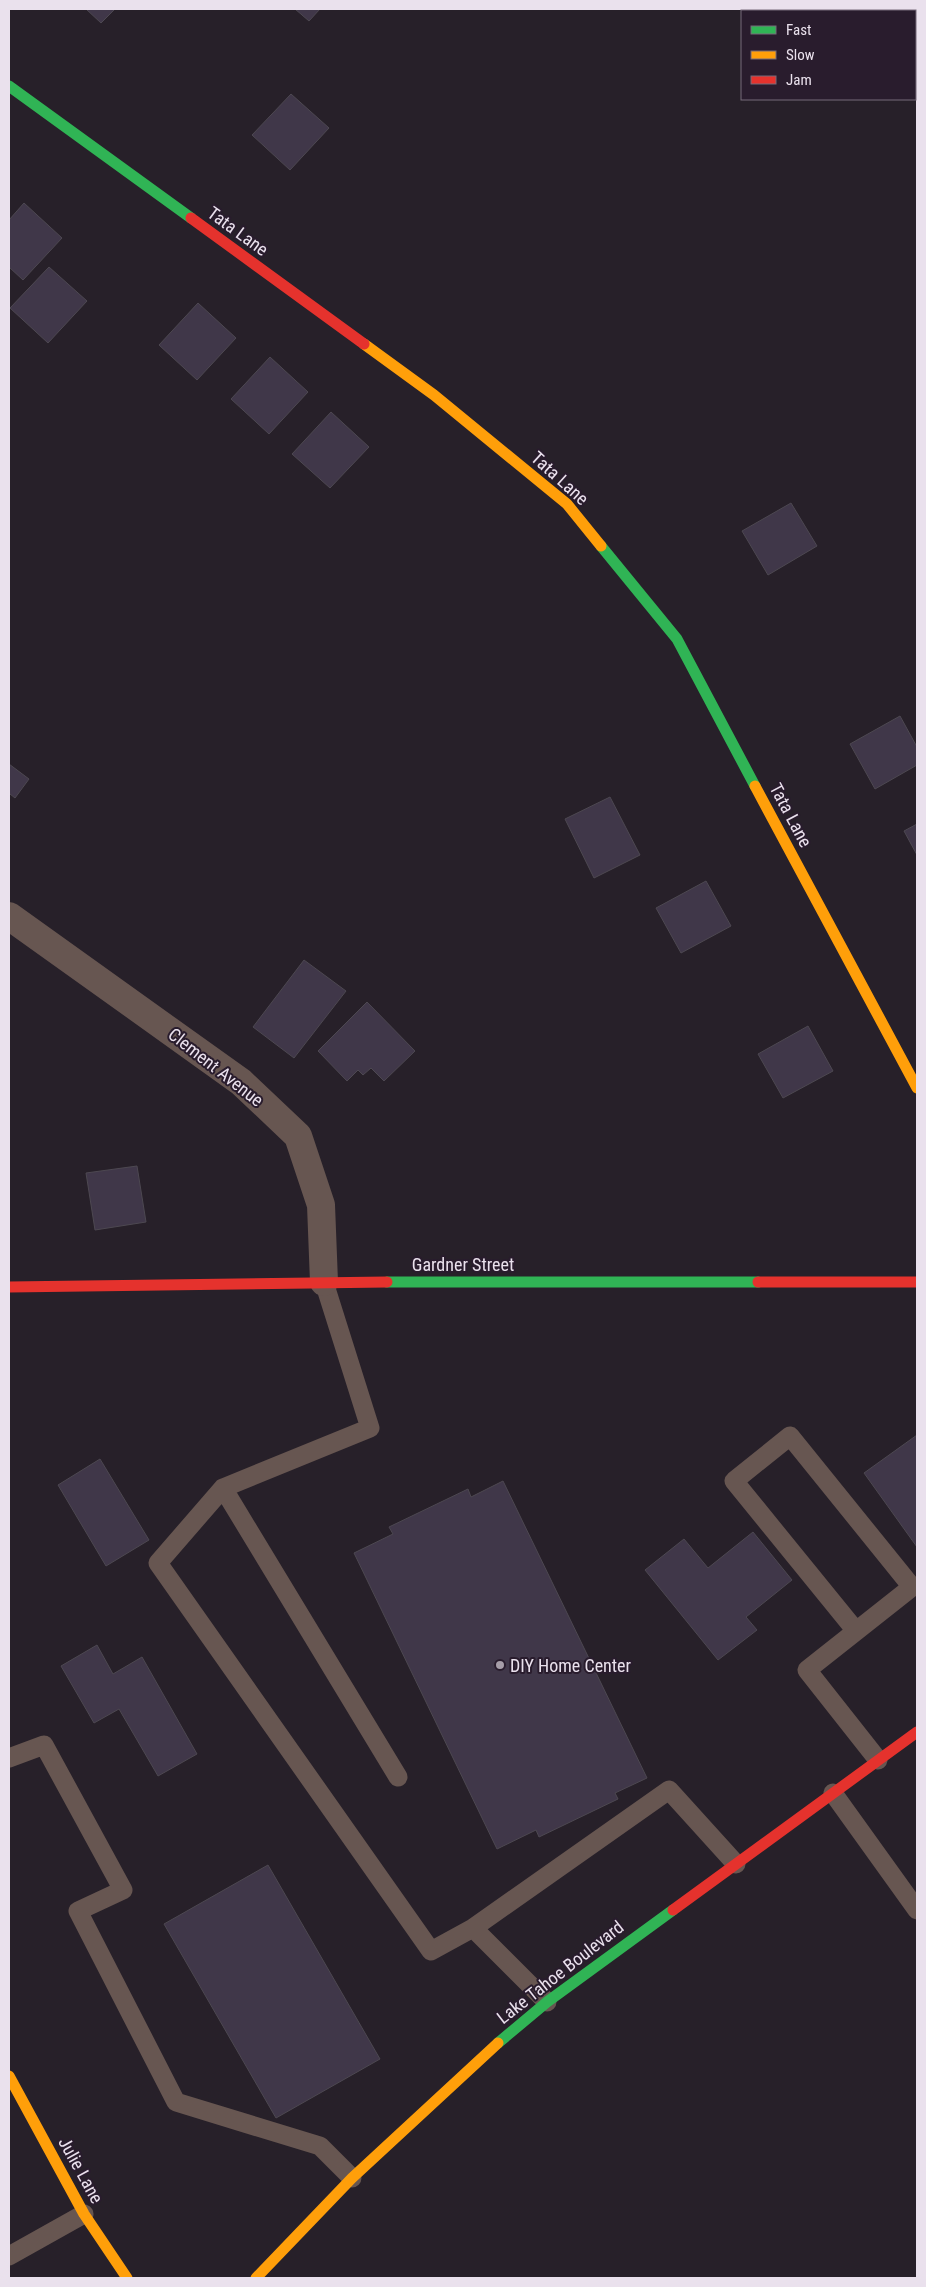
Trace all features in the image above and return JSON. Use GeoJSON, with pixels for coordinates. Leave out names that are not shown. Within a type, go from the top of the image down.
{"type":"FeatureCollection","features":[{"type":"Feature","properties":{"kind":"street","name":"Tata Lane"},"geometry":{"type":"LineString","coordinates":[[9,86],[441,399],[567,504],[677,639],[917,1088]]}},
{"type":"Feature","properties":{"kind":"street","name":"Clement Avenue"},"geometry":{"type":"LineString","coordinates":[[9,916],[241,1082],[298,1136],[321,1205],[324,1282]]}},
{"type":"Feature","properties":{"kind":"street","name":"Gardner Street"},"geometry":{"type":"LineString","coordinates":[[9,1287],[324,1282],[917,1282]]}},
{"type":"Feature","properties":{"kind":"street","name":"Lake Tahoe Boulevard"},"geometry":{"type":"LineString","coordinates":[[256,2278],[352,2178],[483,2055],[546,2002],[917,1732]]}},
{"type":"Feature","properties":{"kind":"street","name":"Julie Lane"},"geometry":{"type":"LineString","coordinates":[[9,2076],[84,2214],[127,2278]]}},
{"type":"Feature","properties":{"kind":"lane"},"geometry":{"type":"LineString","coordinates":[[324,1282],[370,1428],[223,1488],[158,1563],[431,1951],[473,1928],[669,1790],[736,1864]]}},
{"type":"Feature","properties":{"kind":"lane"},"geometry":{"type":"LineString","coordinates":[[856,1631],[734,1481],[790,1436],[912,1587],[807,1670],[878,1760]]}},
{"type":"Feature","properties":{"kind":"lane"},"geometry":{"type":"LineString","coordinates":[[223,1488],[398,1776]]}},
{"type":"Feature","properties":{"kind":"lane"},"geometry":{"type":"LineString","coordinates":[[9,1758],[44,1745],[124,1890],[78,1911],[176,2102],[320,2146],[352,2178]]}},
{"type":"Feature","properties":{"kind":"lane"},"geometry":{"type":"LineString","coordinates":[[833,1792],[917,1910]]}},
{"type":"Feature","properties":{"kind":"lane"},"geometry":{"type":"LineString","coordinates":[[473,1928],[546,2002]]}},
{"type":"Feature","properties":{"kind":"lane"},"geometry":{"type":"LineString","coordinates":[[9,2256],[84,2214]]}},
{"type":"Feature","properties":{"kind":"building"},"geometry":{"type":"Polygon","coordinates":[[[86,9],[115,9],[101,23],[86,9]]]}},
{"type":"Feature","properties":{"kind":"building"},"geometry":{"type":"Polygon","coordinates":[[[295,9],[320,9],[309,21],[295,9]]]}},
{"type":"Feature","properties":{"kind":"building"},"geometry":{"type":"Polygon","coordinates":[[[871,9],[872,10],[844,10],[871,9]]]}},
{"type":"Feature","properties":{"kind":"building"},"geometry":{"type":"Polygon","coordinates":[[[291,94],[329,128],[290,170],[252,135],[291,94]]]}},
{"type":"Feature","properties":{"kind":"building"},"geometry":{"type":"Polygon","coordinates":[[[24,203],[62,238],[23,280],[9,267],[9,220],[24,203]]]}},
{"type":"Feature","properties":{"kind":"building"},"geometry":{"type":"Polygon","coordinates":[[[49,267],[87,301],[48,343],[10,308],[49,267]]]}},
{"type":"Feature","properties":{"kind":"building"},"geometry":{"type":"Polygon","coordinates":[[[198,303],[236,338],[197,380],[159,345],[198,303]]]}},
{"type":"Feature","properties":{"kind":"building"},"geometry":{"type":"Polygon","coordinates":[[[270,357],[308,392],[269,434],[231,399],[270,357]]]}},
{"type":"Feature","properties":{"kind":"building"},"geometry":{"type":"Polygon","coordinates":[[[331,412],[369,447],[330,488],[292,454],[331,412]]]}},
{"type":"Feature","properties":{"kind":"building"},"geometry":{"type":"Polygon","coordinates":[[[791,503],[817,546],[768,575],[742,531],[791,503]]]}},
{"type":"Feature","properties":{"kind":"building"},"geometry":{"type":"Polygon","coordinates":[[[900,716],[917,747],[917,765],[875,789],[850,744],[900,716]]]}},
{"type":"Feature","properties":{"kind":"building"},"geometry":{"type":"Polygon","coordinates":[[[9,764],[29,779],[15,798],[10,794],[9,796],[9,764]]]}},
{"type":"Feature","properties":{"kind":"building"},"geometry":{"type":"Polygon","coordinates":[[[610,797],[640,855],[594,878],[565,819],[610,797]]]}},
{"type":"Feature","properties":{"kind":"building"},"geometry":{"type":"Polygon","coordinates":[[[917,824],[917,855],[904,831],[917,824]]]}},
{"type":"Feature","properties":{"kind":"building"},"geometry":{"type":"Polygon","coordinates":[[[706,881],[731,926],[681,953],[656,908],[706,881]]]}},
{"type":"Feature","properties":{"kind":"building"},"geometry":{"type":"Polygon","coordinates":[[[304,960],[346,991],[294,1058],[253,1027],[304,960]]]}},
{"type":"Feature","properties":{"kind":"building"},"geometry":{"type":"Polygon","coordinates":[[[367,1002],[415,1051],[384,1081],[371,1068],[363,1075],[358,1070],[347,1081],[318,1051],[367,1002]]]}},
{"type":"Feature","properties":{"kind":"building"},"geometry":{"type":"Polygon","coordinates":[[[808,1026],[833,1071],[783,1098],[758,1054],[808,1026]]]}},
{"type":"Feature","properties":{"kind":"building"},"geometry":{"type":"Polygon","coordinates":[[[137,1166],[146,1222],[95,1230],[86,1173],[137,1166]]]}},
{"type":"Feature","properties":{"kind":"building"},"geometry":{"type":"Polygon","coordinates":[[[917,1435],[917,1547],[864,1473],[917,1435]]]}},
{"type":"Feature","properties":{"kind":"building"},"geometry":{"type":"Polygon","coordinates":[[[100,1459],[149,1540],[106,1566],[58,1485],[100,1459]]]}},
{"type":"Feature","properties":{"kind":"building","name":"DIY Home Center"},"geometry":{"type":"Polygon","coordinates":[[[503,1481],[647,1778],[615,1793],[618,1799],[539,1837],[536,1830],[497,1849],[354,1553],[393,1534],[389,1527],[468,1489],[471,1497],[503,1481]]]}},
{"type":"Feature","properties":{"kind":"building"},"geometry":{"type":"Polygon","coordinates":[[[753,1532],[792,1580],[746,1617],[757,1630],[718,1660],[645,1570],[684,1539],[708,1568],[753,1532]]]}},
{"type":"Feature","properties":{"kind":"building"},"geometry":{"type":"Polygon","coordinates":[[[97,1645],[113,1674],[142,1657],[197,1754],[158,1776],[119,1709],[94,1723],[61,1666],[97,1645]]]}},
{"type":"Feature","properties":{"kind":"building"},"geometry":{"type":"Polygon","coordinates":[[[268,1865],[380,2059],[276,2118],[164,1924],[268,1865]]]}},
{"type":"Feature","properties":{"kind":"traffic: fast"},"geometry":{"type":"LineString","coordinates":[[9,86],[191,218]]}},
{"type":"Feature","properties":{"kind":"traffic: fast"},"geometry":{"type":"LineString","coordinates":[[601,546],[677,639],[755,786]]}},
{"type":"Feature","properties":{"kind":"traffic: fast"},"geometry":{"type":"LineString","coordinates":[[387,1282],[758,1282]]}},
{"type":"Feature","properties":{"kind":"traffic: fast"},"geometry":{"type":"LineString","coordinates":[[498,2043],[547,2002],[673,1910]]}},
{"type":"Feature","properties":{"kind":"traffic: slow"},"geometry":{"type":"LineString","coordinates":[[364,344],[434,395],[567,504],[601,546]]}},
{"type":"Feature","properties":{"kind":"traffic: slow"},"geometry":{"type":"LineString","coordinates":[[755,786],[917,1088]]}},
{"type":"Feature","properties":{"kind":"traffic: slow"},"geometry":{"type":"LineString","coordinates":[[256,2278],[352,2178],[498,2043]]}},
{"type":"Feature","properties":{"kind":"traffic: slow"},"geometry":{"type":"LineString","coordinates":[[9,2076],[84,2214],[127,2278]]}},
{"type":"Feature","properties":{"kind":"traffic: jam"},"geometry":{"type":"LineString","coordinates":[[191,218],[364,344]]}},
{"type":"Feature","properties":{"kind":"traffic: jam"},"geometry":{"type":"LineString","coordinates":[[9,1287],[387,1282]]}},
{"type":"Feature","properties":{"kind":"traffic: jam"},"geometry":{"type":"LineString","coordinates":[[758,1282],[917,1282]]}},
{"type":"Feature","properties":{"kind":"traffic: jam"},"geometry":{"type":"LineString","coordinates":[[673,1910],[917,1732]]}},
{"type":"Feature","properties":{"kind":"place","name":"DIY Home Center"},"geometry":{"type":"Point","coordinates":[500,1665]}}]}
